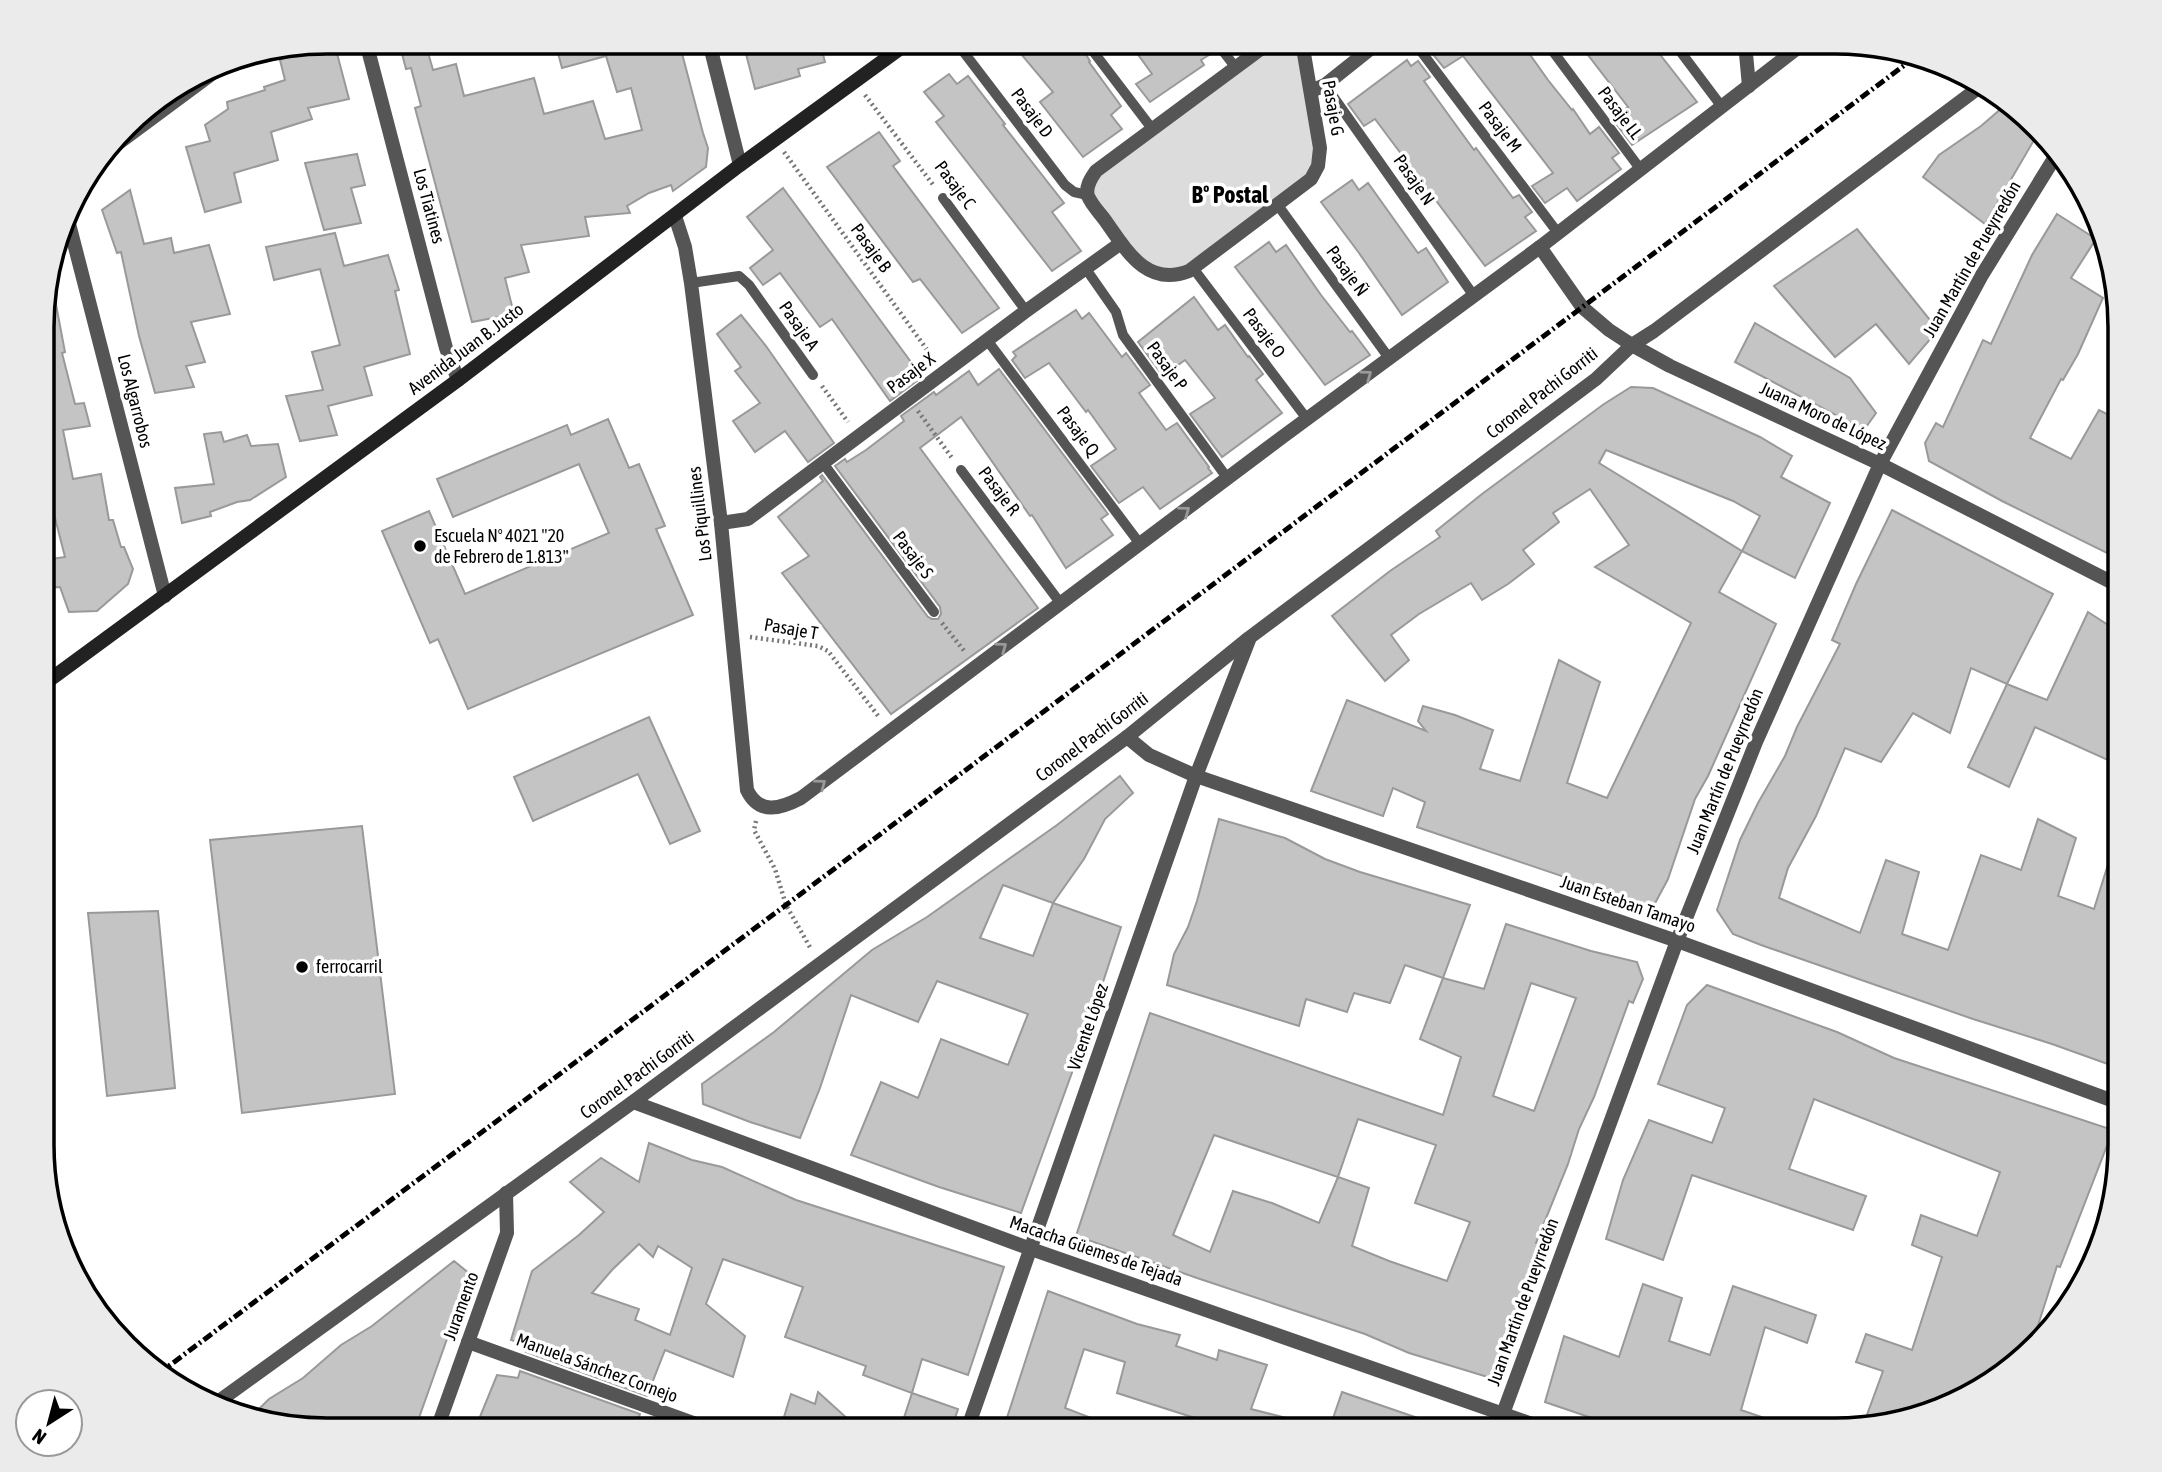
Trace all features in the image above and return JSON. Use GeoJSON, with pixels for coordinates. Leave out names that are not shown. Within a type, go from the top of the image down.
{"type":"FeatureCollection","features":[{"type":"Feature","properties":{"kind":"street","name":"Los Tiatines"},"geometry":{"type":"LineString","coordinates":[[369,54],[446,348],[458,380]]}},
{"type":"Feature","properties":{"kind":"street"},"geometry":{"type":"LineString","coordinates":[[712,54],[740,165]]}},
{"type":"Feature","properties":{"kind":"street","name":"Avenida Juan B. Justo"},"geometry":{"type":"LineString","coordinates":[[54,677],[458,380],[740,165],[892,54]]}},
{"type":"Feature","properties":{"kind":"street"},"geometry":{"type":"LineString","coordinates":[[1254,54],[1096,171],[1088,184],[1087,195],[1140,265],[1164,276],[1177,276],[1193,268],[1277,204]]}},
{"type":"Feature","properties":{"kind":"street","name":"Pasaje G"},"geometry":{"type":"LineString","coordinates":[[1277,204],[1311,178],[1318,166],[1318,88],[1306,54]]}},
{"type":"Feature","properties":{"kind":"street"},"geometry":{"type":"LineString","coordinates":[[1318,88],[1364,54]]}},
{"type":"Feature","properties":{"kind":"street"},"geometry":{"type":"LineString","coordinates":[[1746,54],[1749,86]]}},
{"type":"Feature","properties":{"kind":"street"},"geometry":{"type":"LineString","coordinates":[[759,806],[776,808],[801,798],[1540,247],[1790,54]]}},
{"type":"Feature","properties":{"kind":"street","name":"Coronel Pachi Gorriti"},"geometry":{"type":"LineString","coordinates":[[224,1397],[633,1102],[1127,737],[1249,638],[1596,379],[1632,345],[1973,92]]}},
{"type":"Feature","properties":{"kind":"street"},"geometry":{"type":"LineString","coordinates":[[147,122],[182,96]]}},
{"type":"Feature","properties":{"kind":"street","name":"Juan Martín de Pueyrredón"},"geometry":{"type":"LineString","coordinates":[[1502,1418],[1677,941],[1756,742],[1880,464],[1982,275],[2052,163]]}},
{"type":"Feature","properties":{"kind":"street","name":"Los Piquillines"},"geometry":{"type":"LineString","coordinates":[[675,216],[685,247],[691,283],[720,523],[747,790],[751,799],[759,806]]}},
{"type":"Feature","properties":{"kind":"street","name":"Los Algarrobos"},"geometry":{"type":"LineString","coordinates":[[71,233],[165,596]]}},
{"type":"Feature","properties":{"kind":"street","name":"Pasaje X"},"geometry":{"type":"LineString","coordinates":[[720,523],[748,519],[1121,243]]}},
{"type":"Feature","properties":{"kind":"street","name":"Juana Moro de López"},"geometry":{"type":"LineString","coordinates":[[1540,247],[1582,307],[1632,345],[1670,366],[1880,464],[2108,580]]}},
{"type":"Feature","properties":{"kind":"street","name":"Vicente López"},"geometry":{"type":"LineString","coordinates":[[971,1418],[1196,775],[1249,638]]}},
{"type":"Feature","properties":{"kind":"street","name":"Juan Esteban Tamayo"},"geometry":{"type":"LineString","coordinates":[[1127,737],[1149,755],[1196,775],[1677,941],[2108,1099]]}},
{"type":"Feature","properties":{"kind":"street","name":"Macacha Güemes de Tejada"},"geometry":{"type":"LineString","coordinates":[[633,1102],[1031,1249],[1514,1418]]}},
{"type":"Feature","properties":{"kind":"street","name":"Juramento"},"geometry":{"type":"LineString","coordinates":[[441,1418],[508,1233],[506,1193]]}},
{"type":"Feature","properties":{"kind":"street","name":"Manuela Sánchez Cornejo"},"geometry":{"type":"LineString","coordinates":[[468,1342],[680,1418]]}},
{"type":"Feature","properties":{"kind":"lane","name":"Pasaje D"},"geometry":{"type":"LineString","coordinates":[[965,54],[1065,184],[1074,192],[1087,195]]}},
{"type":"Feature","properties":{"kind":"lane"},"geometry":{"type":"LineString","coordinates":[[1095,54],[1153,130]]}},
{"type":"Feature","properties":{"kind":"lane"},"geometry":{"type":"LineString","coordinates":[[1225,54],[1236,68]]}},
{"type":"Feature","properties":{"kind":"lane","name":"Pasaje M"},"geometry":{"type":"LineString","coordinates":[[1423,54],[1558,233]]}},
{"type":"Feature","properties":{"kind":"lane","name":"Pasaje LL"},"geometry":{"type":"LineString","coordinates":[[1554,54],[1641,170]]}},
{"type":"Feature","properties":{"kind":"lane"},"geometry":{"type":"LineString","coordinates":[[1682,54],[1722,107]]}},
{"type":"Feature","properties":{"kind":"lane","name":"Pasaje N"},"geometry":{"type":"LineString","coordinates":[[1318,88],[1474,296]]}},
{"type":"Feature","properties":{"kind":"lane","name":"Pasaje C"},"geometry":{"type":"LineString","coordinates":[[943,198],[1026,311]]}},
{"type":"Feature","properties":{"kind":"lane","name":"Pasaje Ñ"},"geometry":{"type":"LineString","coordinates":[[1277,204],[1389,358]]}},
{"type":"Feature","properties":{"kind":"lane","name":"Pasaje O"},"geometry":{"type":"LineString","coordinates":[[1193,268],[1307,419]]}},
{"type":"Feature","properties":{"kind":"lane","name":"Pasaje P"},"geometry":{"type":"LineString","coordinates":[[1086,269],[1116,312],[1123,335],[1228,479]]}},
{"type":"Feature","properties":{"kind":"lane","name":"Pasaje A"},"geometry":{"type":"LineString","coordinates":[[691,283],[739,276],[749,285],[813,375]]}},
{"type":"Feature","properties":{"kind":"lane","name":"Pasaje Q"},"geometry":{"type":"LineString","coordinates":[[987,340],[1140,544]]}},
{"type":"Feature","properties":{"kind":"lane","name":"Pasaje S"},"geometry":{"type":"LineString","coordinates":[[823,463],[934,612]]}},
{"type":"Feature","properties":{"kind":"lane","name":"Pasaje R"},"geometry":{"type":"LineString","coordinates":[[961,470],[1061,604]]}},
{"type":"Feature","properties":{"kind":"path","name":"Pasaje C"},"geometry":{"type":"LineString","coordinates":[[855,81],[943,198]]}},
{"type":"Feature","properties":{"kind":"path","name":"Pasaje B"},"geometry":{"type":"LineString","coordinates":[[775,140],[944,372]]}},
{"type":"Feature","properties":{"kind":"path","name":"Pasaje A"},"geometry":{"type":"LineString","coordinates":[[813,375],[858,436]]}},
{"type":"Feature","properties":{"kind":"path","name":"Pasaje R"},"geometry":{"type":"LineString","coordinates":[[909,399],[961,470]]}},
{"type":"Feature","properties":{"kind":"path"},"geometry":{"type":"LineString","coordinates":[[934,612],[976,667]]}},
{"type":"Feature","properties":{"kind":"path","name":"Pasaje T"},"geometry":{"type":"LineString","coordinates":[[732,634],[818,646],[828,651],[890,732]]}},
{"type":"Feature","properties":{"kind":"path"},"geometry":{"type":"LineString","coordinates":[[759,806],[754,830],[775,869],[786,905],[819,965]]}},
{"type":"Feature","properties":{"kind":"shaded area"},"geometry":{"type":"Polygon","coordinates":[[[1255,54],[1304,54],[1318,166],[1193,268],[1164,276],[1121,243],[1088,184],[1255,54]]]}},
{"type":"Feature","properties":{"kind":"building"},"geometry":{"type":"Polygon","coordinates":[[[337,54],[349,99],[308,108],[312,119],[271,132],[278,160],[234,173],[241,202],[205,212],[186,147],[210,141],[205,125],[228,109],[227,102],[265,90],[264,87],[285,80],[280,60],[337,54]]]}},
{"type":"Feature","properties":{"kind":"building"},"geometry":{"type":"Polygon","coordinates":[[[402,54],[428,54],[433,70],[456,64],[464,96],[534,78],[544,114],[593,101],[605,139],[642,130],[631,88],[617,92],[606,56],[562,68],[558,54],[682,54],[708,148],[706,167],[673,191],[671,185],[649,193],[627,206],[630,213],[585,217],[589,236],[521,245],[529,272],[505,278],[514,314],[472,322],[415,108],[421,106],[411,68],[406,69],[402,54]]]}},
{"type":"Feature","properties":{"kind":"building"},"geometry":{"type":"Polygon","coordinates":[[[746,54],[823,54],[825,62],[798,69],[800,76],[755,89],[746,54]]]}},
{"type":"Feature","properties":{"kind":"building"},"geometry":{"type":"Polygon","coordinates":[[[1021,54],[1086,54],[1121,106],[1111,115],[1122,129],[1083,157],[1040,102],[1053,92],[1021,54]]]}},
{"type":"Feature","properties":{"kind":"building"},"geometry":{"type":"Polygon","coordinates":[[[1138,54],[1211,54],[1201,60],[1204,65],[1150,102],[1136,84],[1152,74],[1138,54]]]}},
{"type":"Feature","properties":{"kind":"building"},"geometry":{"type":"Polygon","coordinates":[[[1433,54],[1530,54],[1590,134],[1599,127],[1619,153],[1612,158],[1621,169],[1577,201],[1567,188],[1545,203],[1532,186],[1553,173],[1463,56],[1444,68],[1433,54]]]}},
{"type":"Feature","properties":{"kind":"building"},"geometry":{"type":"Polygon","coordinates":[[[1587,54],[1660,54],[1697,102],[1632,145],[1612,118],[1628,107],[1587,54]]]}},
{"type":"Feature","properties":{"kind":"building"},"geometry":{"type":"Polygon","coordinates":[[[1407,60],[1411,66],[1418,61],[1430,77],[1424,81],[1474,150],[1476,148],[1513,198],[1519,195],[1532,212],[1525,217],[1536,231],[1485,266],[1375,119],[1364,126],[1348,104],[1407,60]]]}},
{"type":"Feature","properties":{"kind":"building"},"geometry":{"type":"Polygon","coordinates":[[[949,74],[957,84],[968,76],[1064,203],[1052,212],[1081,251],[1052,271],[936,122],[944,116],[924,92],[949,74]]]}},
{"type":"Feature","properties":{"kind":"building"},"geometry":{"type":"Polygon","coordinates":[[[2000,110],[2034,140],[1985,224],[1923,177],[1939,155],[2000,110]]]}},
{"type":"Feature","properties":{"kind":"building"},"geometry":{"type":"Polygon","coordinates":[[[879,132],[900,161],[893,166],[999,308],[962,333],[920,279],[913,282],[827,167],[879,132]]]}},
{"type":"Feature","properties":{"kind":"building"},"geometry":{"type":"Polygon","coordinates":[[[357,154],[365,185],[351,188],[361,223],[324,230],[305,163],[357,154]]]}},
{"type":"Feature","properties":{"kind":"building"},"geometry":{"type":"Polygon","coordinates":[[[1352,180],[1359,190],[1368,183],[1418,253],[1426,248],[1448,282],[1402,315],[1321,202],[1352,180]]]}},
{"type":"Feature","properties":{"kind":"building"},"geometry":{"type":"Polygon","coordinates":[[[783,188],[922,377],[890,401],[832,319],[820,327],[780,273],[763,285],[750,268],[773,250],[747,217],[783,188]]]}},
{"type":"Feature","properties":{"kind":"building"},"geometry":{"type":"Polygon","coordinates":[[[130,190],[144,244],[171,238],[174,253],[209,245],[230,314],[191,322],[205,362],[186,366],[194,387],[155,393],[139,336],[121,252],[117,253],[102,210],[130,190]]]}},
{"type":"Feature","properties":{"kind":"building"},"geometry":{"type":"Polygon","coordinates":[[[2057,214],[2092,236],[2094,242],[2071,278],[2103,298],[2078,354],[2063,380],[2061,379],[2030,438],[2071,459],[2099,410],[2108,414],[2108,554],[1929,461],[1925,443],[1936,423],[1943,427],[1983,340],[1991,344],[2032,255],[2057,214]]]}},
{"type":"Feature","properties":{"kind":"building"},"geometry":{"type":"Polygon","coordinates":[[[1857,229],[1938,330],[1909,364],[1876,324],[1835,357],[1774,286],[1857,229]]]}},
{"type":"Feature","properties":{"kind":"building"},"geometry":{"type":"Polygon","coordinates":[[[335,233],[344,266],[388,255],[399,290],[395,291],[410,354],[364,367],[372,395],[328,406],[337,435],[300,441],[286,396],[323,390],[312,352],[340,345],[320,269],[274,280],[266,247],[335,233]]]}},
{"type":"Feature","properties":{"kind":"building"},"geometry":{"type":"Polygon","coordinates":[[[1269,242],[1276,252],[1286,245],[1321,295],[1370,355],[1325,385],[1235,267],[1269,242]]]}},
{"type":"Feature","properties":{"kind":"building"},"geometry":{"type":"Polygon","coordinates":[[[1194,297],[1218,330],[1225,325],[1263,374],[1256,380],[1282,413],[1222,457],[1190,414],[1215,398],[1185,360],[1163,376],[1138,342],[1194,297]]]}},
{"type":"Feature","properties":{"kind":"building"},"geometry":{"type":"Polygon","coordinates":[[[56,303],[65,352],[62,353],[75,404],[84,403],[90,426],[63,430],[73,479],[101,474],[109,520],[113,520],[121,547],[124,547],[133,569],[128,584],[97,611],[69,612],[60,587],[54,587],[54,559],[65,557],[54,514],[56,303]]]}},
{"type":"Feature","properties":{"kind":"building"},"geometry":{"type":"Polygon","coordinates":[[[1076,310],[1082,319],[1089,313],[1122,357],[1126,353],[1150,385],[1139,393],[1166,430],[1177,423],[1212,473],[1160,509],[1143,487],[1119,503],[1091,466],[1116,449],[1088,410],[1086,412],[1049,363],[1025,378],[1012,360],[1016,356],[1013,352],[1076,310]]]}},
{"type":"Feature","properties":{"kind":"building"},"geometry":{"type":"Polygon","coordinates":[[[741,315],[834,443],[808,462],[785,431],[755,452],[733,421],[760,403],[735,371],[741,367],[717,334],[741,315]]]}},
{"type":"Feature","properties":{"kind":"building"},"geometry":{"type":"Polygon","coordinates":[[[1755,323],[1850,378],[1876,413],[1864,430],[1735,362],[1755,323]]]}},
{"type":"Feature","properties":{"kind":"building"},"geometry":{"type":"Polygon","coordinates":[[[999,369],[1108,514],[1101,519],[1113,535],[1066,568],[1032,515],[1030,516],[961,417],[920,448],[1038,608],[891,714],[782,573],[809,556],[778,517],[823,481],[820,477],[822,475],[928,617],[938,619],[941,614],[940,607],[835,466],[866,450],[904,421],[901,416],[969,371],[978,385],[999,369]]]}},
{"type":"Feature","properties":{"kind":"building"},"geometry":{"type":"Polygon","coordinates":[[[1631,387],[1653,388],[1760,437],[1792,456],[1781,477],[1830,503],[1795,578],[1742,551],[1719,592],[1776,624],[1708,776],[1695,799],[1668,879],[1653,907],[1417,827],[1425,802],[1393,788],[1383,816],[1311,791],[1347,700],[1426,731],[1418,721],[1423,706],[1493,730],[1480,769],[1520,781],[1559,660],[1600,682],[1567,783],[1607,798],[1691,623],[1595,567],[1629,545],[1590,489],[1553,513],[1559,522],[1523,550],[1534,564],[1508,584],[1482,600],[1471,583],[1419,614],[1391,635],[1409,660],[1385,681],[1332,616],[1440,537],[1436,531],[1604,404],[1631,387]],[[1606,450],[1599,463],[1742,551],[1760,516],[1733,501],[1606,450]]]}},
{"type":"Feature","properties":{"kind":"building"},"geometry":{"type":"Polygon","coordinates":[[[608,419],[629,468],[639,464],[665,526],[656,529],[693,615],[468,709],[438,639],[430,643],[382,531],[429,511],[465,594],[609,533],[579,464],[453,517],[437,479],[567,425],[571,435],[608,419]]]}},
{"type":"Feature","properties":{"kind":"building"},"geometry":{"type":"Polygon","coordinates":[[[221,432],[224,442],[247,435],[251,446],[278,444],[286,477],[250,500],[210,512],[211,516],[182,523],[175,488],[214,484],[204,434],[221,432]]]}},
{"type":"Feature","properties":{"kind":"building"},"geometry":{"type":"Polygon","coordinates":[[[1892,510],[2053,594],[2007,684],[1971,668],[1950,733],[1913,713],[1881,762],[1845,748],[1816,816],[1788,868],[1779,898],[1860,933],[1886,860],[1919,872],[1902,934],[1948,950],[1981,855],[2021,870],[2038,819],[2076,838],[2058,896],[2094,909],[2108,864],[2108,1064],[1733,934],[1717,910],[1740,840],[1840,644],[1832,640],[1892,510]]]}},
{"type":"Feature","properties":{"kind":"building"},"geometry":{"type":"Polygon","coordinates":[[[2088,612],[2108,625],[2108,760],[2035,727],[2009,787],[1968,767],[2007,684],[2047,700],[2088,612]]]}},
{"type":"Feature","properties":{"kind":"building"},"geometry":{"type":"Polygon","coordinates":[[[649,717],[700,831],[670,844],[638,774],[533,821],[514,777],[649,717]]]}},
{"type":"Feature","properties":{"kind":"building"},"geometry":{"type":"Polygon","coordinates":[[[1120,776],[1133,793],[1105,819],[1084,859],[1053,903],[1121,927],[1086,1034],[1021,1213],[851,1155],[881,1082],[918,1098],[941,1039],[1008,1065],[1028,1014],[937,981],[918,1022],[851,995],[800,1138],[703,1104],[702,1084],[774,1032],[872,950],[927,917],[1057,825],[1120,776]],[[1003,885],[980,938],[1033,956],[1053,903],[1003,885]]]}},
{"type":"Feature","properties":{"kind":"building"},"geometry":{"type":"Polygon","coordinates":[[[1219,819],[1285,838],[1325,859],[1360,872],[1470,905],[1443,978],[1405,965],[1390,1003],[1354,993],[1347,1012],[1306,999],[1299,1026],[1167,985],[1174,954],[1197,901],[1219,819]]]}},
{"type":"Feature","properties":{"kind":"building","name":"ferrocarril"},"geometry":{"type":"Polygon","coordinates":[[[362,826],[395,1094],[242,1113],[210,840],[362,826]]]}},
{"type":"Feature","properties":{"kind":"building"},"geometry":{"type":"Polygon","coordinates":[[[158,911],[175,1088],[107,1096],[88,913],[158,911]]]}},
{"type":"Feature","properties":{"kind":"building"},"geometry":{"type":"Polygon","coordinates":[[[1506,924],[1591,951],[1637,962],[1643,979],[1633,1003],[1629,1001],[1594,1097],[1579,1129],[1536,1243],[1539,1244],[1491,1378],[1409,1353],[1365,1334],[1076,1236],[1150,1013],[1443,1115],[1461,1057],[1420,1039],[1443,978],[1484,989],[1506,924]],[[1531,983],[1493,1096],[1534,1111],[1576,998],[1531,983]],[[1358,1119],[1338,1177],[1369,1188],[1352,1246],[1447,1281],[1470,1222],[1415,1203],[1436,1145],[1358,1119]],[[1214,1135],[1173,1235],[1210,1252],[1233,1191],[1272,1203],[1319,1223],[1338,1177],[1214,1135]]]}},
{"type":"Feature","properties":{"kind":"building"},"geometry":{"type":"Polygon","coordinates":[[[1707,985],[1837,1032],[1894,1058],[2108,1128],[2108,1143],[2060,1267],[2057,1266],[2037,1328],[2028,1338],[1987,1372],[1956,1390],[1906,1408],[1867,1415],[1883,1371],[1856,1362],[1866,1334],[1912,1350],[1942,1257],[1912,1245],[1921,1215],[1977,1236],[2000,1172],[1814,1099],[1789,1169],[1866,1196],[1853,1230],[1692,1175],[1663,1260],[1606,1239],[1623,1180],[1649,1120],[1712,1143],[1725,1108],[1658,1084],[1687,1005],[1707,985]]]}},
{"type":"Feature","properties":{"kind":"building"},"geometry":{"type":"Polygon","coordinates":[[[649,1143],[692,1160],[722,1167],[796,1200],[1004,1267],[968,1375],[922,1359],[912,1393],[863,1375],[866,1366],[785,1337],[803,1287],[723,1259],[706,1304],[745,1336],[733,1377],[665,1350],[647,1396],[526,1352],[528,1346],[511,1340],[532,1271],[604,1212],[570,1182],[601,1158],[639,1182],[649,1143]],[[639,1244],[592,1293],[639,1309],[635,1320],[670,1335],[692,1268],[658,1246],[653,1257],[639,1244]]]}},
{"type":"Feature","properties":{"kind":"building"},"geometry":{"type":"Polygon","coordinates":[[[454,1261],[470,1274],[419,1418],[311,1417],[259,1409],[269,1399],[303,1378],[341,1345],[372,1326],[454,1261]]]}},
{"type":"Feature","properties":{"kind":"building"},"geometry":{"type":"Polygon","coordinates":[[[1643,1284],[1682,1298],[1669,1341],[1710,1355],[1733,1286],[1816,1315],[1807,1343],[1765,1327],[1741,1410],[1765,1418],[1592,1418],[1545,1402],[1564,1336],[1619,1357],[1643,1284]]]}},
{"type":"Feature","properties":{"kind":"building"},"geometry":{"type":"Polygon","coordinates":[[[1048,1291],[1137,1324],[1180,1335],[1176,1346],[1217,1360],[1219,1350],[1267,1365],[1251,1409],[1286,1418],[1195,1418],[1117,1393],[1125,1362],[1084,1349],[1065,1408],[1091,1418],[1007,1418],[1048,1291]]]}},
{"type":"Feature","properties":{"kind":"building"},"geometry":{"type":"Polygon","coordinates":[[[520,1371],[640,1414],[638,1418],[479,1418],[497,1375],[518,1378],[520,1371]]]}},
{"type":"Feature","properties":{"kind":"building"},"geometry":{"type":"Polygon","coordinates":[[[818,1392],[847,1418],[784,1418],[791,1394],[815,1404],[818,1392]]]}},
{"type":"Feature","properties":{"kind":"building"},"geometry":{"type":"Polygon","coordinates":[[[1342,1392],[1418,1418],[1333,1418],[1342,1392]]]}},
{"type":"Feature","properties":{"kind":"building"},"geometry":{"type":"Polygon","coordinates":[[[912,1393],[958,1409],[955,1418],[904,1418],[912,1393]]]}},
{"type":"Feature","properties":{"kind":"railway"},"geometry":{"type":"LineString","coordinates":[[168,1367],[1906,64]]}},
{"type":"Feature","properties":{"kind":"place","name":"Escuela N° 4021 \"20 de Febrero de 1.813\""},"geometry":{"type":"Point","coordinates":[420,546]}},
{"type":"Feature","properties":{"kind":"place","name":"ferrocarril"},"geometry":{"type":"Point","coordinates":[302,967]}},
{"type":"Feature","properties":{"kind":"district","name":"Bº Postal"},"geometry":{"type":"Point","coordinates":[1230,195]}}]}
